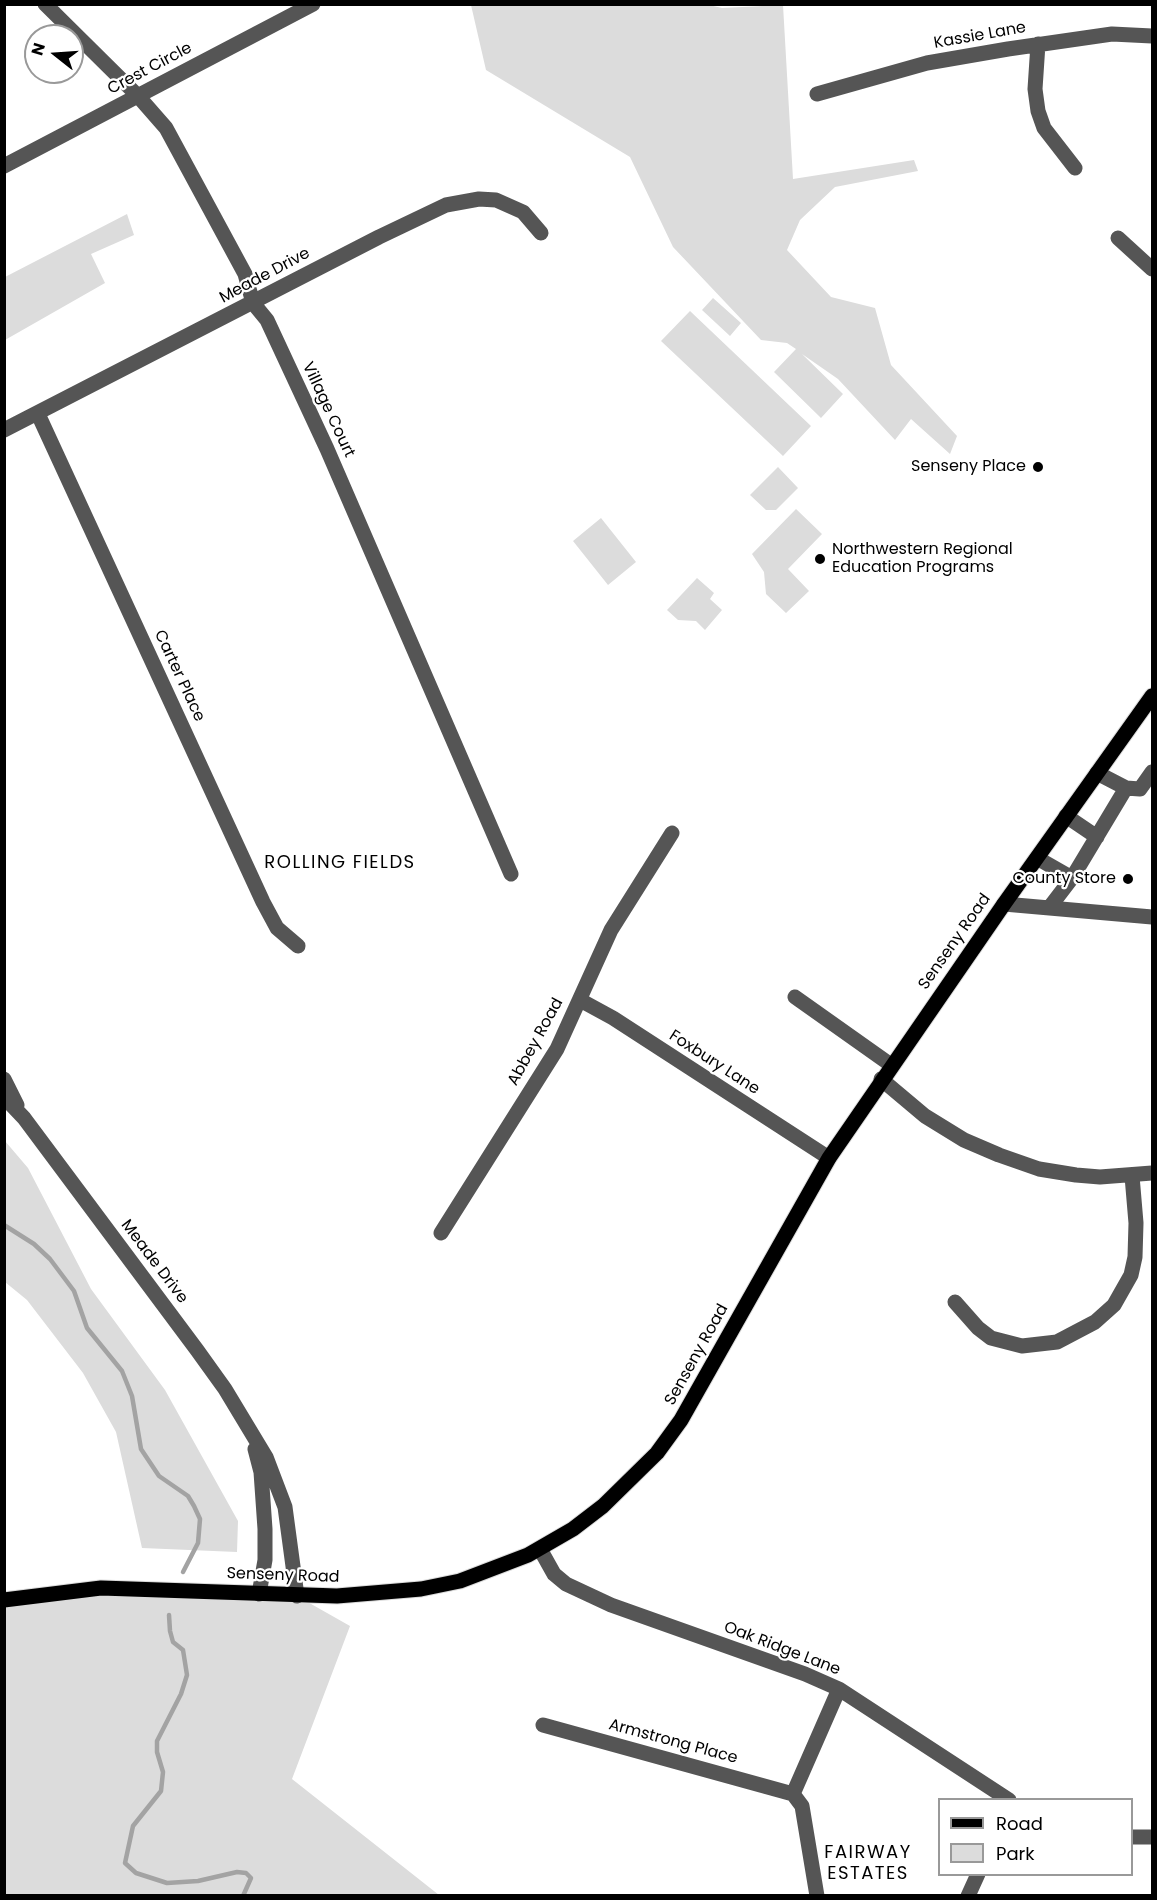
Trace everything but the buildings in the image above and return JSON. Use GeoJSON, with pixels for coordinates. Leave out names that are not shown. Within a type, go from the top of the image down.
{"type":"FeatureCollection","features":[{"type":"Feature","properties":{"kind":"main road","name":"Senseny Road"},"geometry":{"type":"LineString","coordinates":[[5,1599],[101,1588],[297,1596],[379,1594],[421,1589],[495,1570],[540,1549],[573,1529],[631,1481],[681,1420],[828,1158],[1066,816],[1150,706]]}},
{"type":"Feature","properties":{"kind":"street","name":"Village Court"},"geometry":{"type":"LineString","coordinates":[[45,4],[138,96],[166,128],[244,274],[253,303],[267,320],[327,449],[511,874]]}},
{"type":"Feature","properties":{"kind":"street","name":"Crest Circle"},"geometry":{"type":"LineString","coordinates":[[4,166],[313,4]]}},
{"type":"Feature","properties":{"kind":"street","name":"Kassie Lane"},"geometry":{"type":"LineString","coordinates":[[817,94],[927,63],[1112,34],[1152,36]]}},
{"type":"Feature","properties":{"kind":"street"},"geometry":{"type":"LineString","coordinates":[[1038,44],[1035,89],[1038,111],[1044,128],[1075,168]]}},
{"type":"Feature","properties":{"kind":"street","name":"Meade Drive"},"geometry":{"type":"LineString","coordinates":[[4,430],[379,237],[460,201],[496,200],[510,204],[523,212],[541,233]]}},
{"type":"Feature","properties":{"kind":"street"},"geometry":{"type":"LineString","coordinates":[[1118,238],[1152,269]]}},
{"type":"Feature","properties":{"kind":"street","name":"Carter Place"},"geometry":{"type":"LineString","coordinates":[[38,414],[263,902],[277,928],[298,946]]}},
{"type":"Feature","properties":{"kind":"street"},"geometry":{"type":"LineString","coordinates":[[1097,773],[1126,788],[1140,789],[1152,772]]}},
{"type":"Feature","properties":{"kind":"street"},"geometry":{"type":"LineString","coordinates":[[1048,908],[1072,878],[1126,788]]}},
{"type":"Feature","properties":{"kind":"street"},"geometry":{"type":"LineString","coordinates":[[1066,816],[1097,837]]}},
{"type":"Feature","properties":{"kind":"street","name":"Abbey Road"},"geometry":{"type":"LineString","coordinates":[[441,1233],[557,1049],[611,930],[672,833]]}},
{"type":"Feature","properties":{"kind":"street"},"geometry":{"type":"LineString","coordinates":[[1037,858],[1072,878]]}},
{"type":"Feature","properties":{"kind":"street"},"geometry":{"type":"LineString","coordinates":[[1004,904],[1152,917]]}},
{"type":"Feature","properties":{"kind":"street"},"geometry":{"type":"LineString","coordinates":[[795,996],[891,1065]]}},
{"type":"Feature","properties":{"kind":"street","name":"Foxbury Lane"},"geometry":{"type":"LineString","coordinates":[[580,1000],[613,1018],[828,1158]]}},
{"type":"Feature","properties":{"kind":"street","name":"Meade Drive"},"geometry":{"type":"LineString","coordinates":[[4,1079],[24,1118]]}},
{"type":"Feature","properties":{"kind":"street"},"geometry":{"type":"LineString","coordinates":[[881,1079],[925,1116],[964,1140],[1039,1169],[1076,1176],[1132,1176],[1152,1173]]}},
{"type":"Feature","properties":{"kind":"street","name":"Meade Drive"},"geometry":{"type":"LineString","coordinates":[[4,1097],[24,1118],[214,1373],[266,1457],[285,1507],[297,1596]]}},
{"type":"Feature","properties":{"kind":"street"},"geometry":{"type":"LineString","coordinates":[[955,1302],[978,1328],[991,1338],[1022,1346],[1058,1342],[1095,1322],[1113,1305],[1131,1275],[1135,1257],[1136,1223],[1132,1176]]}},
{"type":"Feature","properties":{"kind":"street","name":"Meade Drive"},"geometry":{"type":"LineString","coordinates":[[250,1432],[264,1498],[265,1560],[259,1594]]}},
{"type":"Feature","properties":{"kind":"street","name":"Oak Ridge Lane"},"geometry":{"type":"LineString","coordinates":[[540,1549],[554,1574],[575,1588],[611,1605],[805,1674],[839,1689],[1007,1798]]}},
{"type":"Feature","properties":{"kind":"street"},"geometry":{"type":"LineString","coordinates":[[817,1896],[802,1806],[793,1794],[839,1689]]}},
{"type":"Feature","properties":{"kind":"street","name":"Armstrong Place"},"geometry":{"type":"LineString","coordinates":[[543,1725],[793,1794]]}},
{"type":"Feature","properties":{"kind":"street"},"geometry":{"type":"LineString","coordinates":[[1133,1837],[1152,1837]]}},
{"type":"Feature","properties":{"kind":"street"},"geometry":{"type":"LineString","coordinates":[[968,1896],[978,1876]]}},
{"type":"Feature","properties":{"kind":"green space"},"geometry":{"type":"Polygon","coordinates":[[[471,5],[709,5],[722,8],[783,5],[793,179],[914,160],[918,171],[835,187],[800,220],[787,250],[831,297],[875,308],[891,365],[957,436],[950,454],[911,419],[895,440],[838,379],[802,354],[843,394],[821,418],[774,372],[796,349],[787,343],[761,340],[673,247],[630,157],[486,70],[471,5]]]}},
{"type":"Feature","properties":{"kind":"green space"},"geometry":{"type":"Polygon","coordinates":[[[127,214],[134,235],[91,254],[105,283],[5,340],[5,277],[127,214]]]}},
{"type":"Feature","properties":{"kind":"green space"},"geometry":{"type":"Polygon","coordinates":[[[713,298],[741,323],[730,336],[702,310],[713,298]]]}},
{"type":"Feature","properties":{"kind":"green space"},"geometry":{"type":"Polygon","coordinates":[[[690,311],[811,426],[783,456],[661,341],[690,311]]]}},
{"type":"Feature","properties":{"kind":"green space"},"geometry":{"type":"Polygon","coordinates":[[[778,467],[798,488],[776,510],[766,510],[750,495],[778,467]]]}},
{"type":"Feature","properties":{"kind":"green space"},"geometry":{"type":"Polygon","coordinates":[[[796,509],[822,534],[788,569],[809,591],[786,613],[766,594],[764,572],[752,554],[796,509]]]}},
{"type":"Feature","properties":{"kind":"green space"},"geometry":{"type":"Polygon","coordinates":[[[601,518],[636,562],[608,585],[573,541],[601,518]]]}},
{"type":"Feature","properties":{"kind":"green space"},"geometry":{"type":"Polygon","coordinates":[[[697,578],[714,593],[710,599],[722,610],[705,630],[696,621],[678,620],[667,610],[697,578]]]}},
{"type":"Feature","properties":{"kind":"green space"},"geometry":{"type":"Polygon","coordinates":[[[5,1141],[28,1168],[91,1289],[165,1390],[238,1521],[237,1552],[142,1548],[116,1432],[83,1373],[27,1300],[5,1282],[5,1141]]]}},
{"type":"Feature","properties":{"kind":"green space"},"geometry":{"type":"Polygon","coordinates":[[[73,1590],[297,1596],[350,1626],[292,1779],[439,1895],[5,1896],[5,1604],[73,1590]]]}},
{"type":"Feature","properties":{"kind":"waterway"},"geometry":{"type":"LineString","coordinates":[[4,1225],[34,1244],[50,1259],[74,1291],[87,1328],[122,1371],[132,1396],[141,1449],[159,1476],[188,1496],[194,1506],[200,1519],[198,1543],[183,1572]]}},
{"type":"Feature","properties":{"kind":"waterway"},"geometry":{"type":"LineString","coordinates":[[169,1615],[173,1642],[183,1650],[187,1675],[181,1694],[157,1741],[157,1752],[163,1772],[161,1791],[133,1826],[125,1863],[136,1873],[167,1883],[198,1881],[237,1872],[246,1873],[251,1878],[243,1896]]}},
{"type":"Feature","properties":{"kind":"place","name":"Senseny Place"},"geometry":{"type":"Point","coordinates":[1038,467]}},
{"type":"Feature","properties":{"kind":"place","name":"Northwestern Regional Education Programs"},"geometry":{"type":"Point","coordinates":[820,559]}},
{"type":"Feature","properties":{"kind":"place","name":"County Store"},"geometry":{"type":"Point","coordinates":[1128,879]}},
{"type":"Feature","properties":{"kind":"district","name":"ROLLING FIELDS"},"geometry":{"type":"Point","coordinates":[340,863]}},
{"type":"Feature","properties":{"kind":"district","name":"FAIRWAY ESTATES"},"geometry":{"type":"Point","coordinates":[868,1863]}}]}
